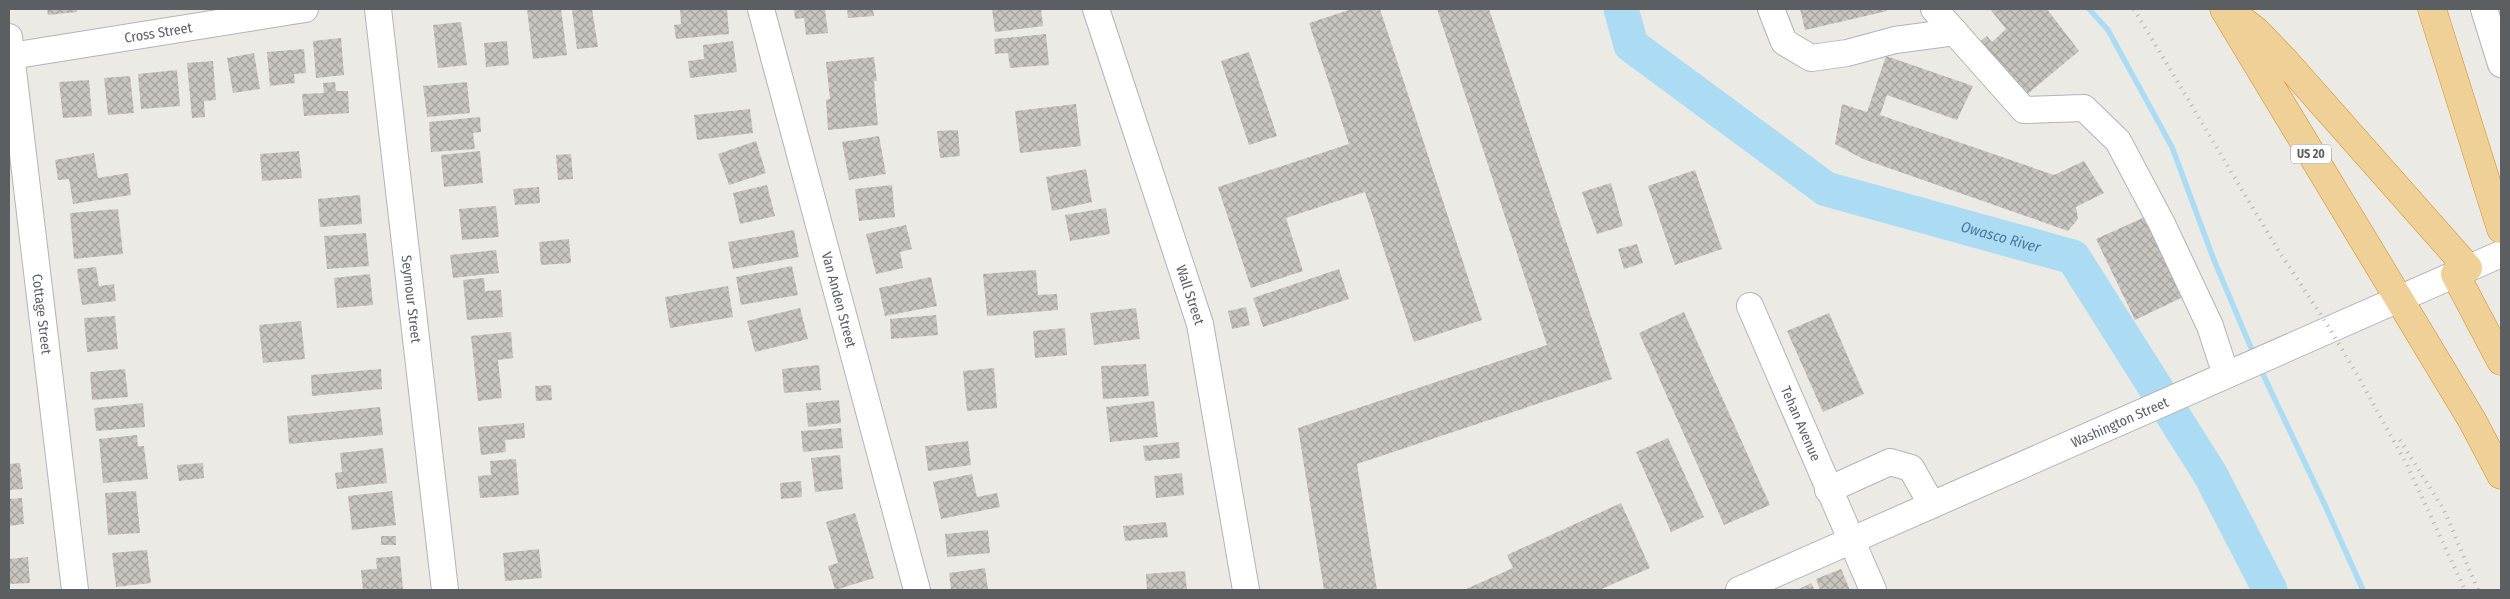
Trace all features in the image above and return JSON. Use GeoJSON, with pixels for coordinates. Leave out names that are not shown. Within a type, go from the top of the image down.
{"type":"FeatureCollection","features":[{"type":"Feature","properties":{"kind":"highway"},"geometry":{"type":"LineString","coordinates":[[2226,9],[2257,32],[2285,61],[2461,271],[2501,362]]}},
{"type":"Feature","properties":{"kind":"highway","name":"US 20"},"geometry":{"type":"LineString","coordinates":[[2226,9],[2472,420],[2501,475]]}},
{"type":"Feature","properties":{"kind":"highway"},"geometry":{"type":"LineString","coordinates":[[2432,9],[2501,229]]}},
{"type":"Feature","properties":{"kind":"street","name":"Cross Street"},"geometry":{"type":"LineString","coordinates":[[10,47],[305,9]]}},
{"type":"Feature","properties":{"kind":"street","name":"Seymour Street"},"geometry":{"type":"LineString","coordinates":[[378,9],[446,590]]}},
{"type":"Feature","properties":{"kind":"street","name":"Van Anden Street"},"geometry":{"type":"LineString","coordinates":[[762,9],[917,590]]}},
{"type":"Feature","properties":{"kind":"street","name":"Wall Street"},"geometry":{"type":"LineString","coordinates":[[1096,9],[1200,324],[1246,590]]}},
{"type":"Feature","properties":{"kind":"street"},"geometry":{"type":"LineString","coordinates":[[1771,9],[1784,42],[1811,58],[1847,54],[1895,40],[1955,32]]}},
{"type":"Feature","properties":{"kind":"street"},"geometry":{"type":"LineString","coordinates":[[1934,9],[2024,110],[2084,108],[2118,141],[2162,224],[2234,372]]}},
{"type":"Feature","properties":{"kind":"street"},"geometry":{"type":"LineString","coordinates":[[2484,9],[2501,64]]}},
{"type":"Feature","properties":{"kind":"street","name":"Cottage Street"},"geometry":{"type":"LineString","coordinates":[[10,47],[76,590]]}},
{"type":"Feature","properties":{"kind":"street","name":"Washington Street"},"geometry":{"type":"LineString","coordinates":[[1740,590],[2501,254]]}},
{"type":"Feature","properties":{"kind":"street","name":"Tehan Avenue"},"geometry":{"type":"LineString","coordinates":[[1750,306],[1828,490],[1873,590]]}},
{"type":"Feature","properties":{"kind":"street"},"geometry":{"type":"LineString","coordinates":[[1828,490],[1890,462],[1911,468],[1932,505]]}},
{"type":"Feature","properties":{"kind":"building"},"geometry":{"type":"Polygon","coordinates":[[[47,9],[77,9],[77,12],[48,15],[47,9]]]}},
{"type":"Feature","properties":{"kind":"building"},"geometry":{"type":"Polygon","coordinates":[[[527,9],[561,9],[567,55],[533,59],[527,9]]]}},
{"type":"Feature","properties":{"kind":"building"},"geometry":{"type":"Polygon","coordinates":[[[572,9],[592,9],[598,47],[577,49],[572,9]]]}},
{"type":"Feature","properties":{"kind":"building"},"geometry":{"type":"Polygon","coordinates":[[[680,9],[727,9],[729,34],[676,39],[674,25],[681,24],[680,9]]]}},
{"type":"Feature","properties":{"kind":"building"},"geometry":{"type":"Polygon","coordinates":[[[794,9],[825,9],[828,33],[806,35],[804,18],[795,19],[794,9]]]}},
{"type":"Feature","properties":{"kind":"building"},"geometry":{"type":"Polygon","coordinates":[[[847,9],[873,9],[874,16],[848,18],[847,9]]]}},
{"type":"Feature","properties":{"kind":"building"},"geometry":{"type":"Polygon","coordinates":[[[992,9],[1041,9],[1043,26],[995,32],[992,9]]]}},
{"type":"Feature","properties":{"kind":"building"},"geometry":{"type":"Polygon","coordinates":[[[1352,9],[1380,9],[1482,320],[1414,342],[1365,192],[1286,218],[1303,271],[1251,288],[1218,187],[1349,144],[1309,23],[1352,9]]]}},
{"type":"Feature","properties":{"kind":"building"},"geometry":{"type":"Polygon","coordinates":[[[1437,9],[1489,9],[1612,379],[1357,464],[1377,590],[1324,590],[1298,428],[1547,345],[1437,9]]]}},
{"type":"Feature","properties":{"kind":"building"},"geometry":{"type":"Polygon","coordinates":[[[1800,9],[1886,9],[1887,11],[1805,30],[1800,9]]]}},
{"type":"Feature","properties":{"kind":"building"},"geometry":{"type":"Polygon","coordinates":[[[1990,9],[2047,9],[2079,51],[2025,96],[1979,42],[1987,36],[1992,42],[2006,29],[1990,9]]]}},
{"type":"Feature","properties":{"kind":"building"},"geometry":{"type":"Polygon","coordinates":[[[461,22],[467,65],[438,68],[433,25],[461,22]]]}},
{"type":"Feature","properties":{"kind":"building"},"geometry":{"type":"Polygon","coordinates":[[[1046,34],[1049,65],[1010,68],[1008,53],[995,54],[994,39],[1046,34]]]}},
{"type":"Feature","properties":{"kind":"building"},"geometry":{"type":"Polygon","coordinates":[[[341,38],[344,75],[316,78],[313,41],[341,38]]]}},
{"type":"Feature","properties":{"kind":"building"},"geometry":{"type":"Polygon","coordinates":[[[507,41],[509,65],[486,67],[484,43],[507,41]]]}},
{"type":"Feature","properties":{"kind":"building"},"geometry":{"type":"Polygon","coordinates":[[[733,41],[737,72],[690,78],[688,61],[704,59],[703,45],[733,41]]]}},
{"type":"Feature","properties":{"kind":"building"},"geometry":{"type":"Polygon","coordinates":[[[304,49],[306,73],[294,74],[295,83],[270,86],[267,52],[304,49]]]}},
{"type":"Feature","properties":{"kind":"building"},"geometry":{"type":"Polygon","coordinates":[[[1249,52],[1277,136],[1249,145],[1221,61],[1249,52]]]}},
{"type":"Feature","properties":{"kind":"building"},"geometry":{"type":"Polygon","coordinates":[[[254,53],[260,89],[233,93],[227,58],[254,53]]]}},
{"type":"Feature","properties":{"kind":"building"},"geometry":{"type":"Polygon","coordinates":[[[1886,56],[1973,86],[1957,120],[1887,95],[1880,115],[2054,175],[2084,161],[2104,193],[2076,207],[2078,219],[2068,231],[1863,159],[1835,144],[1842,104],[1867,112],[1886,56]]]}},
{"type":"Feature","properties":{"kind":"building"},"geometry":{"type":"Polygon","coordinates":[[[874,57],[877,81],[874,81],[878,125],[828,130],[826,100],[830,99],[826,62],[874,57]]]}},
{"type":"Feature","properties":{"kind":"building"},"geometry":{"type":"Polygon","coordinates":[[[213,61],[216,100],[204,101],[205,117],[192,118],[187,63],[213,61]]]}},
{"type":"Feature","properties":{"kind":"building"},"geometry":{"type":"Polygon","coordinates":[[[177,70],[180,106],[141,109],[138,74],[177,70]]]}},
{"type":"Feature","properties":{"kind":"building"},"geometry":{"type":"Polygon","coordinates":[[[130,76],[134,113],[108,115],[104,78],[130,76]]]}},
{"type":"Feature","properties":{"kind":"building"},"geometry":{"type":"Polygon","coordinates":[[[89,80],[92,116],[63,118],[59,82],[89,80]]]}},
{"type":"Feature","properties":{"kind":"building"},"geometry":{"type":"Polygon","coordinates":[[[335,82],[336,91],[348,91],[349,113],[304,116],[302,94],[324,93],[323,83],[335,82]]]}},
{"type":"Feature","properties":{"kind":"building"},"geometry":{"type":"Polygon","coordinates":[[[467,82],[470,113],[427,117],[423,86],[467,82]]]}},
{"type":"Feature","properties":{"kind":"building"},"geometry":{"type":"Polygon","coordinates":[[[1076,104],[1081,146],[1020,153],[1015,111],[1076,104]]]}},
{"type":"Feature","properties":{"kind":"building"},"geometry":{"type":"Polygon","coordinates":[[[750,109],[753,133],[697,140],[694,115],[750,109]]]}},
{"type":"Feature","properties":{"kind":"building"},"geometry":{"type":"Polygon","coordinates":[[[480,117],[481,132],[473,133],[475,149],[431,152],[429,122],[480,117]]]}},
{"type":"Feature","properties":{"kind":"building"},"geometry":{"type":"Polygon","coordinates":[[[958,130],[960,156],[940,158],[937,131],[958,130]]]}},
{"type":"Feature","properties":{"kind":"building"},"geometry":{"type":"Polygon","coordinates":[[[879,136],[886,174],[849,180],[842,142],[879,136]]]}},
{"type":"Feature","properties":{"kind":"building"},"geometry":{"type":"Polygon","coordinates":[[[756,141],[766,173],[729,185],[718,154],[756,141]]]}},
{"type":"Feature","properties":{"kind":"building"},"geometry":{"type":"Polygon","coordinates":[[[299,151],[302,178],[262,181],[260,154],[299,151]]]}},
{"type":"Feature","properties":{"kind":"building"},"geometry":{"type":"Polygon","coordinates":[[[480,151],[483,183],[444,187],[441,155],[480,151]]]}},
{"type":"Feature","properties":{"kind":"building"},"geometry":{"type":"Polygon","coordinates":[[[94,153],[98,178],[128,173],[131,195],[73,204],[69,179],[58,180],[55,160],[94,153]]]}},
{"type":"Feature","properties":{"kind":"building"},"geometry":{"type":"Polygon","coordinates":[[[571,154],[573,179],[558,180],[556,155],[571,154]]]}},
{"type":"Feature","properties":{"kind":"building"},"geometry":{"type":"Polygon","coordinates":[[[1086,169],[1092,202],[1052,211],[1046,177],[1086,169]]]}},
{"type":"Feature","properties":{"kind":"building"},"geometry":{"type":"Polygon","coordinates":[[[1695,170],[1722,249],[1675,265],[1648,186],[1695,170]]]}},
{"type":"Feature","properties":{"kind":"building"},"geometry":{"type":"Polygon","coordinates":[[[1611,183],[1623,226],[1597,234],[1582,192],[1611,183]]]}},
{"type":"Feature","properties":{"kind":"building"},"geometry":{"type":"Polygon","coordinates":[[[767,185],[775,216],[740,224],[733,193],[767,185]]]}},
{"type":"Feature","properties":{"kind":"building"},"geometry":{"type":"Polygon","coordinates":[[[892,185],[895,217],[859,221],[855,189],[892,185]]]}},
{"type":"Feature","properties":{"kind":"building"},"geometry":{"type":"Polygon","coordinates":[[[539,187],[540,203],[515,205],[513,189],[539,187]]]}},
{"type":"Feature","properties":{"kind":"building"},"geometry":{"type":"Polygon","coordinates":[[[360,195],[362,224],[320,227],[318,199],[360,195]]]}},
{"type":"Feature","properties":{"kind":"building"},"geometry":{"type":"Polygon","coordinates":[[[496,206],[499,237],[462,240],[459,209],[496,206]]]}},
{"type":"Feature","properties":{"kind":"building"},"geometry":{"type":"Polygon","coordinates":[[[1106,208],[1110,234],[1070,241],[1065,215],[1106,208]]]}},
{"type":"Feature","properties":{"kind":"building"},"geometry":{"type":"Polygon","coordinates":[[[118,209],[123,254],[74,259],[70,213],[118,209]]]}},
{"type":"Feature","properties":{"kind":"building"},"geometry":{"type":"Polygon","coordinates":[[[2145,217],[2183,297],[2135,320],[2096,239],[2145,217]]]}},
{"type":"Feature","properties":{"kind":"building"},"geometry":{"type":"Polygon","coordinates":[[[906,225],[912,249],[900,252],[903,268],[876,274],[866,234],[906,225]]]}},
{"type":"Feature","properties":{"kind":"building"},"geometry":{"type":"Polygon","coordinates":[[[794,230],[799,257],[733,269],[728,242],[794,230]]]}},
{"type":"Feature","properties":{"kind":"building"},"geometry":{"type":"Polygon","coordinates":[[[366,233],[369,266],[327,269],[324,236],[366,233]]]}},
{"type":"Feature","properties":{"kind":"building"},"geometry":{"type":"Polygon","coordinates":[[[569,239],[571,263],[541,265],[539,242],[569,239]]]}},
{"type":"Feature","properties":{"kind":"building"},"geometry":{"type":"Polygon","coordinates":[[[1637,244],[1643,263],[1624,269],[1618,249],[1637,244]]]}},
{"type":"Feature","properties":{"kind":"building"},"geometry":{"type":"Polygon","coordinates":[[[496,250],[499,273],[453,278],[450,255],[496,250]]]}},
{"type":"Feature","properties":{"kind":"building"},"geometry":{"type":"Polygon","coordinates":[[[792,266],[798,295],[741,305],[736,277],[792,266]]]}},
{"type":"Feature","properties":{"kind":"building"},"geometry":{"type":"Polygon","coordinates":[[[96,267],[99,286],[114,284],[116,301],[82,305],[77,269],[96,267]]]}},
{"type":"Feature","properties":{"kind":"building"},"geometry":{"type":"Polygon","coordinates":[[[1339,269],[1349,299],[1263,327],[1253,298],[1339,269]]]}},
{"type":"Feature","properties":{"kind":"building"},"geometry":{"type":"Polygon","coordinates":[[[1036,270],[1038,295],[1057,294],[1058,310],[987,316],[983,274],[1036,270]]]}},
{"type":"Feature","properties":{"kind":"building"},"geometry":{"type":"Polygon","coordinates":[[[370,274],[373,305],[337,308],[334,278],[370,274]]]}},
{"type":"Feature","properties":{"kind":"building"},"geometry":{"type":"Polygon","coordinates":[[[931,277],[937,306],[885,316],[879,288],[931,277]]]}},
{"type":"Feature","properties":{"kind":"building"},"geometry":{"type":"Polygon","coordinates":[[[484,278],[485,291],[501,290],[503,317],[467,320],[463,280],[484,278]]]}},
{"type":"Feature","properties":{"kind":"building"},"geometry":{"type":"Polygon","coordinates":[[[728,286],[733,317],[670,328],[665,297],[728,286]]]}},
{"type":"Feature","properties":{"kind":"building"},"geometry":{"type":"Polygon","coordinates":[[[1246,307],[1250,325],[1232,329],[1228,311],[1246,307]]]}},
{"type":"Feature","properties":{"kind":"building"},"geometry":{"type":"Polygon","coordinates":[[[800,308],[808,339],[755,352],[747,321],[800,308]]]}},
{"type":"Feature","properties":{"kind":"building"},"geometry":{"type":"Polygon","coordinates":[[[1136,308],[1140,339],[1094,345],[1090,313],[1136,308]]]}},
{"type":"Feature","properties":{"kind":"building"},"geometry":{"type":"Polygon","coordinates":[[[1684,312],[1770,505],[1724,525],[1639,333],[1684,312]]]}},
{"type":"Feature","properties":{"kind":"building"},"geometry":{"type":"Polygon","coordinates":[[[1829,313],[1864,394],[1823,412],[1787,331],[1829,313]]]}},
{"type":"Feature","properties":{"kind":"building"},"geometry":{"type":"Polygon","coordinates":[[[936,315],[938,335],[891,339],[890,319],[936,315]]]}},
{"type":"Feature","properties":{"kind":"building"},"geometry":{"type":"Polygon","coordinates":[[[115,316],[118,349],[87,352],[84,318],[115,316]]]}},
{"type":"Feature","properties":{"kind":"building"},"geometry":{"type":"Polygon","coordinates":[[[301,321],[305,359],[263,363],[259,325],[301,321]]]}},
{"type":"Feature","properties":{"kind":"building"},"geometry":{"type":"Polygon","coordinates":[[[1065,328],[1067,355],[1035,358],[1033,331],[1065,328]]]}},
{"type":"Feature","properties":{"kind":"building"},"geometry":{"type":"Polygon","coordinates":[[[511,332],[513,358],[498,360],[502,398],[478,401],[471,336],[511,332]]]}},
{"type":"Feature","properties":{"kind":"building"},"geometry":{"type":"Polygon","coordinates":[[[1146,364],[1149,396],[1103,399],[1101,366],[1146,364]]]}},
{"type":"Feature","properties":{"kind":"building"},"geometry":{"type":"Polygon","coordinates":[[[819,365],[821,390],[784,393],[782,369],[819,365]]]}},
{"type":"Feature","properties":{"kind":"building"},"geometry":{"type":"Polygon","coordinates":[[[994,368],[997,408],[967,411],[963,371],[994,368]]]}},
{"type":"Feature","properties":{"kind":"building"},"geometry":{"type":"Polygon","coordinates":[[[125,369],[128,397],[92,400],[90,372],[125,369]]]}},
{"type":"Feature","properties":{"kind":"building"},"geometry":{"type":"Polygon","coordinates":[[[381,369],[382,389],[312,396],[311,375],[381,369]]]}},
{"type":"Feature","properties":{"kind":"building"},"geometry":{"type":"Polygon","coordinates":[[[551,385],[552,400],[536,401],[535,386],[551,385]]]}},
{"type":"Feature","properties":{"kind":"building"},"geometry":{"type":"Polygon","coordinates":[[[839,400],[841,423],[808,427],[806,403],[839,400]]]}},
{"type":"Feature","properties":{"kind":"building"},"geometry":{"type":"Polygon","coordinates":[[[1154,401],[1158,437],[1110,442],[1106,407],[1154,401]]]}},
{"type":"Feature","properties":{"kind":"building"},"geometry":{"type":"Polygon","coordinates":[[[143,403],[145,427],[96,431],[94,408],[143,403]]]}},
{"type":"Feature","properties":{"kind":"building"},"geometry":{"type":"Polygon","coordinates":[[[380,407],[383,435],[289,444],[287,416],[380,407]]]}},
{"type":"Feature","properties":{"kind":"building"},"geometry":{"type":"Polygon","coordinates":[[[524,423],[525,438],[505,440],[506,452],[481,455],[478,427],[524,423]]]}},
{"type":"Feature","properties":{"kind":"building"},"geometry":{"type":"Polygon","coordinates":[[[841,428],[843,448],[803,452],[801,431],[841,428]]]}},
{"type":"Feature","properties":{"kind":"building"},"geometry":{"type":"Polygon","coordinates":[[[137,435],[138,446],[144,446],[148,479],[103,483],[99,439],[137,435]]]}},
{"type":"Feature","properties":{"kind":"building"},"geometry":{"type":"Polygon","coordinates":[[[1668,438],[1704,517],[1671,532],[1636,452],[1668,438]]]}},
{"type":"Feature","properties":{"kind":"building"},"geometry":{"type":"Polygon","coordinates":[[[968,441],[971,465],[928,471],[925,446],[968,441]]]}},
{"type":"Feature","properties":{"kind":"building"},"geometry":{"type":"Polygon","coordinates":[[[1179,442],[1180,458],[1145,461],[1143,446],[1179,442]]]}},
{"type":"Feature","properties":{"kind":"building"},"geometry":{"type":"Polygon","coordinates":[[[383,448],[387,483],[337,489],[335,473],[342,472],[340,453],[383,448]]]}},
{"type":"Feature","properties":{"kind":"building"},"geometry":{"type":"Polygon","coordinates":[[[840,455],[843,489],[815,492],[811,458],[840,455]]]}},
{"type":"Feature","properties":{"kind":"building"},"geometry":{"type":"Polygon","coordinates":[[[516,459],[519,495],[480,498],[478,476],[491,475],[490,461],[516,459]]]}},
{"type":"Feature","properties":{"kind":"building"},"geometry":{"type":"Polygon","coordinates":[[[20,463],[23,489],[9,490],[9,464],[20,463]]]}},
{"type":"Feature","properties":{"kind":"building"},"geometry":{"type":"Polygon","coordinates":[[[203,463],[204,478],[179,481],[177,465],[203,463]]]}},
{"type":"Feature","properties":{"kind":"building"},"geometry":{"type":"Polygon","coordinates":[[[1182,473],[1184,495],[1156,498],[1154,476],[1182,473]]]}},
{"type":"Feature","properties":{"kind":"building"},"geometry":{"type":"Polygon","coordinates":[[[972,474],[977,497],[997,493],[1000,507],[941,519],[933,482],[972,474]]]}},
{"type":"Feature","properties":{"kind":"building"},"geometry":{"type":"Polygon","coordinates":[[[801,481],[802,497],[781,499],[780,483],[801,481]]]}},
{"type":"Feature","properties":{"kind":"building"},"geometry":{"type":"Polygon","coordinates":[[[136,491],[140,533],[108,535],[105,493],[136,491]]]}},
{"type":"Feature","properties":{"kind":"building"},"geometry":{"type":"Polygon","coordinates":[[[392,491],[396,525],[352,530],[348,496],[392,491]]]}},
{"type":"Feature","properties":{"kind":"building"},"geometry":{"type":"Polygon","coordinates":[[[22,498],[24,524],[9,526],[9,499],[22,498]]]}},
{"type":"Feature","properties":{"kind":"building"},"geometry":{"type":"Polygon","coordinates":[[[1621,503],[1650,568],[1599,590],[1464,590],[1513,568],[1507,555],[1621,503]]]}},
{"type":"Feature","properties":{"kind":"building"},"geometry":{"type":"Polygon","coordinates":[[[855,513],[874,578],[835,590],[828,566],[838,563],[826,522],[855,513]]]}},
{"type":"Feature","properties":{"kind":"building"},"geometry":{"type":"Polygon","coordinates":[[[1166,522],[1168,537],[1125,541],[1123,526],[1166,522]]]}},
{"type":"Feature","properties":{"kind":"building"},"geometry":{"type":"Polygon","coordinates":[[[988,530],[990,553],[947,557],[945,534],[988,530]]]}},
{"type":"Feature","properties":{"kind":"building"},"geometry":{"type":"Polygon","coordinates":[[[381,536],[396,536],[396,545],[381,545],[381,536]]]}},
{"type":"Feature","properties":{"kind":"building"},"geometry":{"type":"Polygon","coordinates":[[[539,549],[542,578],[505,581],[503,553],[539,549]]]}},
{"type":"Feature","properties":{"kind":"building"},"geometry":{"type":"Polygon","coordinates":[[[147,550],[151,583],[116,587],[112,553],[147,550]]]}},
{"type":"Feature","properties":{"kind":"building"},"geometry":{"type":"Polygon","coordinates":[[[400,556],[403,590],[363,590],[361,570],[377,569],[376,558],[400,556]]]}},
{"type":"Feature","properties":{"kind":"building"},"geometry":{"type":"Polygon","coordinates":[[[28,557],[30,583],[9,584],[9,559],[28,557]]]}},
{"type":"Feature","properties":{"kind":"building"},"geometry":{"type":"Polygon","coordinates":[[[985,568],[988,590],[951,590],[949,573],[985,568]]]}},
{"type":"Feature","properties":{"kind":"building"},"geometry":{"type":"Polygon","coordinates":[[[1841,569],[1850,590],[1820,590],[1816,579],[1841,569]]]}},
{"type":"Feature","properties":{"kind":"building"},"geometry":{"type":"Polygon","coordinates":[[[1185,571],[1187,590],[1147,590],[1146,574],[1185,571]]]}},
{"type":"Feature","properties":{"kind":"building"},"geometry":{"type":"Polygon","coordinates":[[[1811,583],[1815,590],[1797,590],[1811,583]]]}},
{"type":"Feature","properties":{"kind":"waterway","name":"Owasco River"},"geometry":{"type":"LineString","coordinates":[[1621,9],[1631,45],[1826,189],[2073,257],[2210,474],[2270,590]]}},
{"type":"Feature","properties":{"kind":"waterway"},"geometry":{"type":"LineString","coordinates":[[2089,9],[2108,30],[2172,147],[2214,260],[2254,355]]}},
{"type":"Feature","properties":{"kind":"waterway"},"geometry":{"type":"LineString","coordinates":[[2260,368],[2363,590]]}},
{"type":"Feature","properties":{"kind":"railway"},"geometry":{"type":"LineString","coordinates":[[2134,9],[2275,245],[2330,329],[2359,378],[2407,465],[2465,590]]}},
{"type":"Feature","properties":{"kind":"railway"},"geometry":{"type":"LineString","coordinates":[[2400,440],[2444,510],[2478,590]]}}]}
